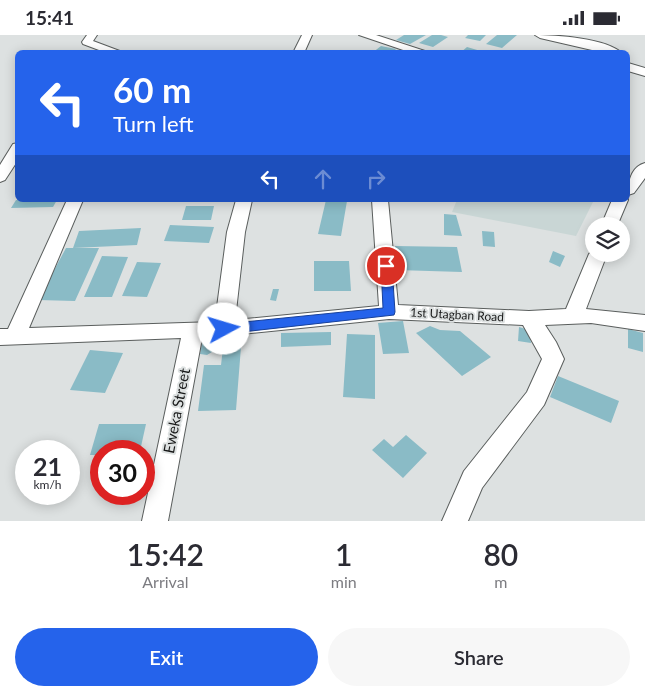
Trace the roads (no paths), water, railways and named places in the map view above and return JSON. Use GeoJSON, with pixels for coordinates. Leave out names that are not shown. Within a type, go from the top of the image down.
{"type":"FeatureCollection","features":[{"type":"Feature","properties":{"kind":"street"},"geometry":{"type":"LineString","coordinates":[[300,50],[307,35]]}},
{"type":"Feature","properties":{"kind":"street"},"geometry":{"type":"LineString","coordinates":[[364,35],[416,50]]}},
{"type":"Feature","properties":{"kind":"street"},"geometry":{"type":"LineString","coordinates":[[540,35],[598,46],[609,50]]}},
{"type":"Feature","properties":{"kind":"street"},"geometry":{"type":"LineString","coordinates":[[82,50],[89,38],[114,50]]}},
{"type":"Feature","properties":{"kind":"street"},"geometry":{"type":"LineString","coordinates":[[630,68],[645,72]]}},
{"type":"Feature","properties":{"kind":"street"},"geometry":{"type":"LineString","coordinates":[[0,177],[15,152]]}},
{"type":"Feature","properties":{"kind":"street"},"geometry":{"type":"LineString","coordinates":[[630,187],[645,168]]}},
{"type":"Feature","properties":{"kind":"street"},"geometry":{"type":"LineString","coordinates":[[7,337],[74,202]]}},
{"type":"Feature","properties":{"kind":"street"},"geometry":{"type":"LineString","coordinates":[[224,329],[236,232],[244,202]]}},
{"type":"Feature","properties":{"kind":"street"},"geometry":{"type":"LineString","coordinates":[[380,202],[389,312]]}},
{"type":"Feature","properties":{"kind":"street"},"geometry":{"type":"LineString","coordinates":[[612,217],[616,202]]}},
{"type":"Feature","properties":{"kind":"street"},"geometry":{"type":"LineString","coordinates":[[573,317],[595,262]]}},
{"type":"Feature","properties":{"kind":"street","name":"1st Utagban Road"},"geometry":{"type":"LineString","coordinates":[[7,337],[224,329],[389,312],[529,318],[591,316],[645,323]]}},
{"type":"Feature","properties":{"kind":"street"},"geometry":{"type":"LineString","coordinates":[[455,521],[473,480],[536,398],[553,359],[529,318]]}},
{"type":"Feature","properties":{"kind":"street","name":"Eweka Street"},"geometry":{"type":"LineString","coordinates":[[155,521],[193,330]]}}]}
